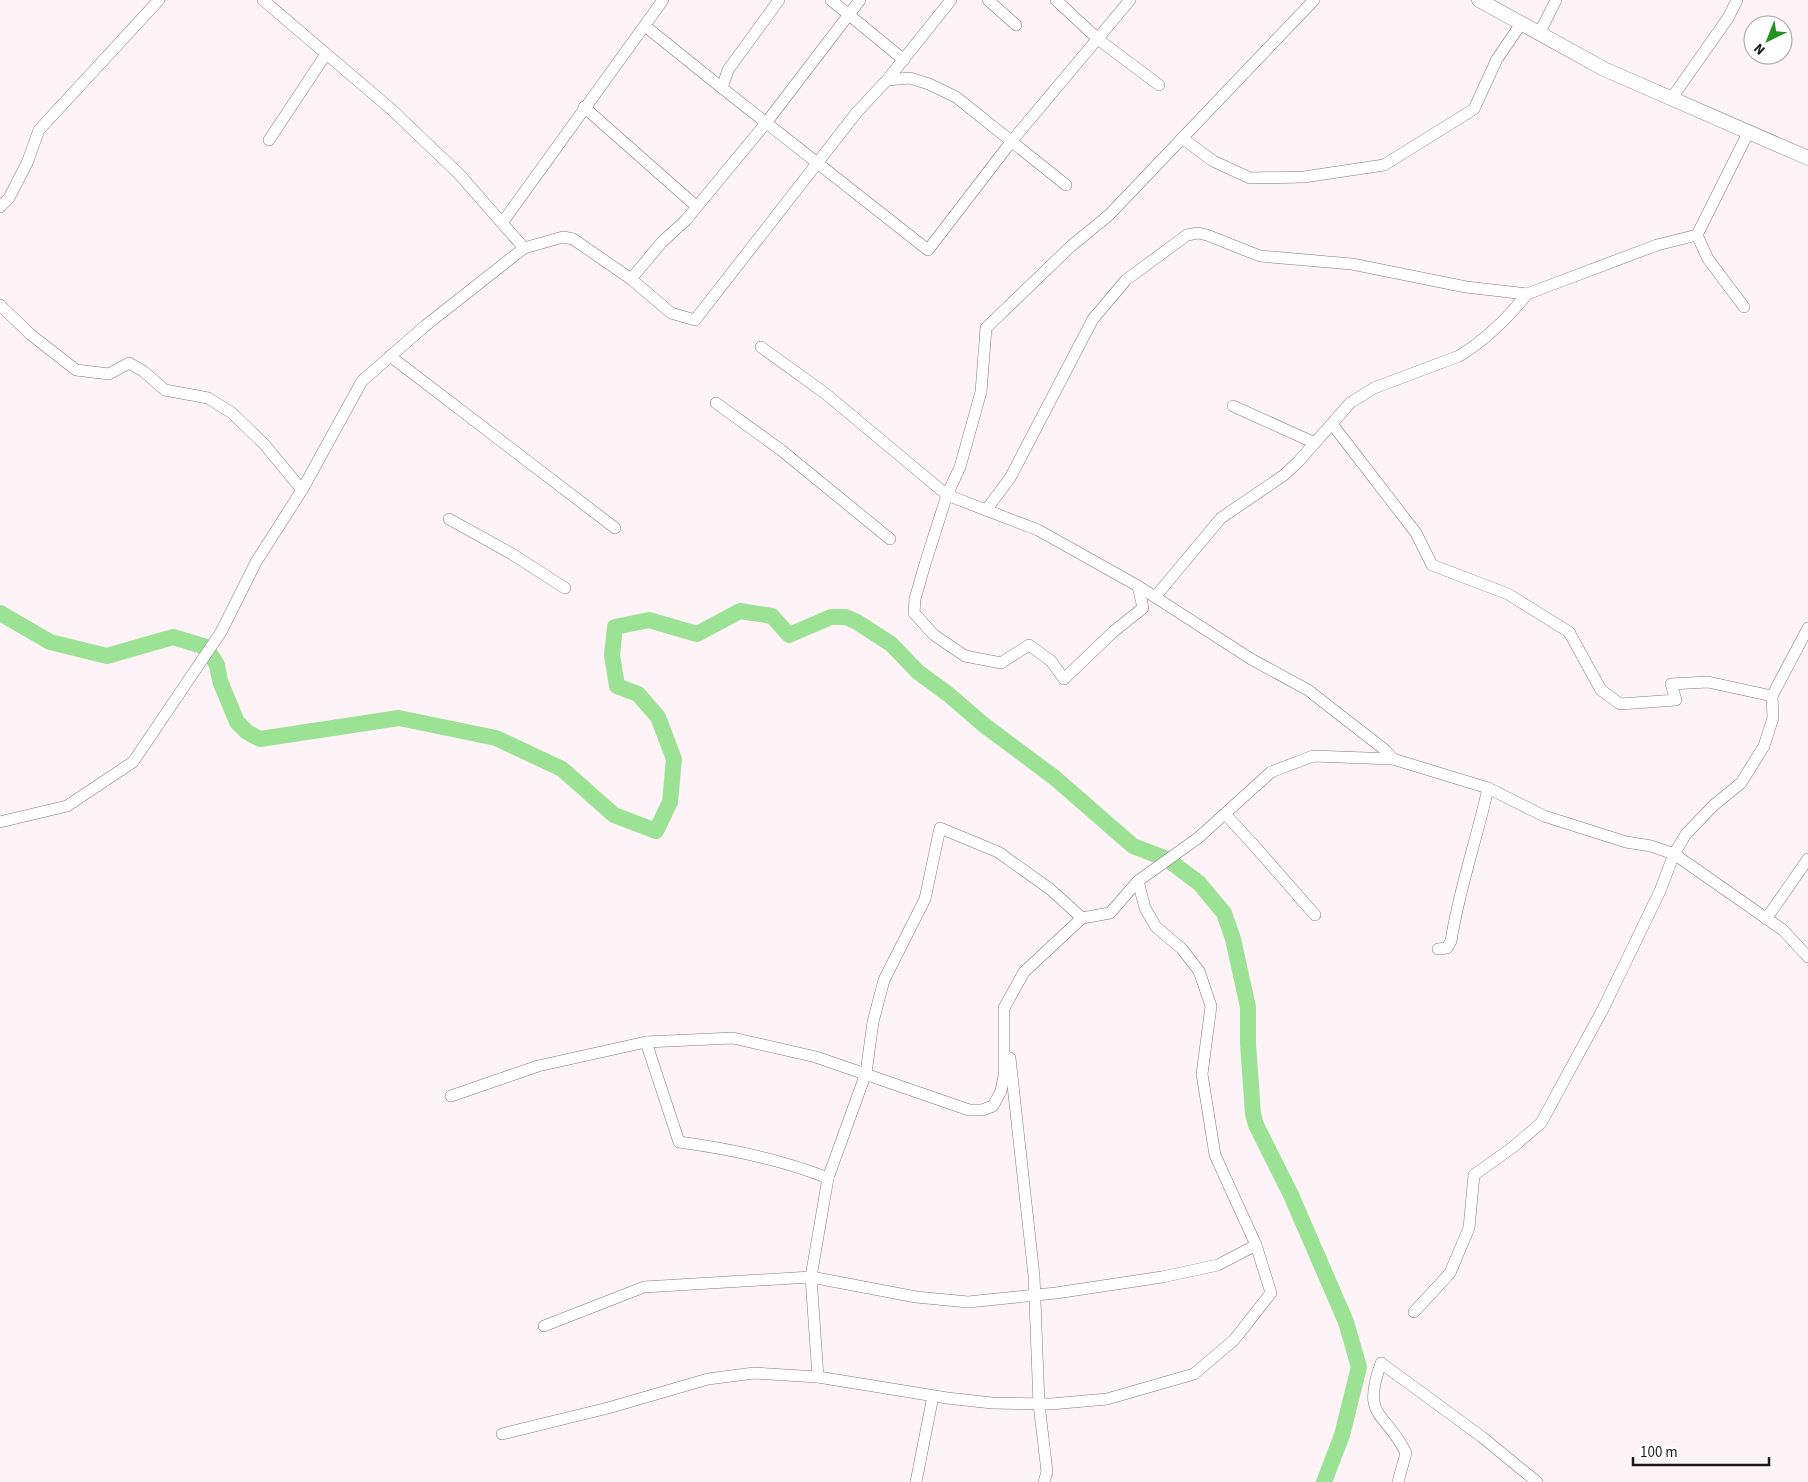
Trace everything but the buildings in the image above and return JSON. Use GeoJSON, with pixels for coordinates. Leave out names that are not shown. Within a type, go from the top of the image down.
{"type":"FeatureCollection","features":[{"type":"Feature","properties":{"kind":"main road"},"geometry":{"type":"LineString","coordinates":[[1480,0],[1604,70],[1808,158]]}},
{"type":"Feature","properties":{"kind":"street"},"geometry":{"type":"LineString","coordinates":[[0,207],[9,198],[27,164],[38,130],[159,0]]}},
{"type":"Feature","properties":{"kind":"street"},"geometry":{"type":"LineString","coordinates":[[263,0],[391,109],[459,174],[524,248]]}},
{"type":"Feature","properties":{"kind":"street"},"geometry":{"type":"LineString","coordinates":[[502,223],[663,0]]}},
{"type":"Feature","properties":{"kind":"street"},"geometry":{"type":"LineString","coordinates":[[722,88],[728,70],[779,0]]}},
{"type":"Feature","properties":{"kind":"street"},"geometry":{"type":"LineString","coordinates":[[831,0],[904,60]]}},
{"type":"Feature","properties":{"kind":"street"},"geometry":{"type":"LineString","coordinates":[[631,279],[766,123],[860,0]]}},
{"type":"Feature","properties":{"kind":"street"},"geometry":{"type":"LineString","coordinates":[[0,822],[67,806],[133,762],[221,632],[256,562],[302,490],[362,381],[390,356],[524,248],[563,237],[573,239],[631,279],[671,313],[695,320],[857,112],[888,80],[951,0]]}},
{"type":"Feature","properties":{"kind":"street"},"geometry":{"type":"LineString","coordinates":[[988,0],[1016,25]]}},
{"type":"Feature","properties":{"kind":"street"},"geometry":{"type":"LineString","coordinates":[[1056,0],[1098,40],[1159,85]]}},
{"type":"Feature","properties":{"kind":"street"},"geometry":{"type":"LineString","coordinates":[[645,26],[928,250],[1011,142],[1130,0]]}},
{"type":"Feature","properties":{"kind":"street"},"geometry":{"type":"LineString","coordinates":[[1138,586],[1143,608],[1113,632],[1064,679],[1051,661],[1029,645],[1001,663],[965,656],[934,635],[914,612],[915,599],[947,495],[960,467],[981,392],[986,328],[1070,247],[1109,215],[1314,0]]}},
{"type":"Feature","properties":{"kind":"street"},"geometry":{"type":"LineString","coordinates":[[1539,34],[1556,0]]}},
{"type":"Feature","properties":{"kind":"street"},"geometry":{"type":"LineString","coordinates":[[1671,98],[1728,18],[1737,0]]}},
{"type":"Feature","properties":{"kind":"street"},"geometry":{"type":"LineString","coordinates":[[1182,138],[1213,162],[1250,178],[1304,177],[1384,165],[1474,109],[1497,59],[1520,24]]}},
{"type":"Feature","properties":{"kind":"street"},"geometry":{"type":"LineString","coordinates":[[269,140],[326,54]]}},
{"type":"Feature","properties":{"kind":"street"},"geometry":{"type":"LineString","coordinates":[[888,80],[910,78],[929,84],[956,97],[1066,185]]}},
{"type":"Feature","properties":{"kind":"street"},"geometry":{"type":"LineString","coordinates":[[584,107],[696,206]]}},
{"type":"Feature","properties":{"kind":"street"},"geometry":{"type":"LineString","coordinates":[[986,510],[1010,478],[1097,313],[1126,280],[1187,235],[1198,233],[1207,235],[1260,256],[1352,264],[1466,287],[1527,294],[1657,245],[1697,235],[1749,131]]}},
{"type":"Feature","properties":{"kind":"street"},"geometry":{"type":"LineString","coordinates":[[1697,235],[1708,259],[1744,307]]}},
{"type":"Feature","properties":{"kind":"street"},"geometry":{"type":"LineString","coordinates":[[1155,597],[1221,518],[1284,475],[1350,404],[1363,394],[1459,356],[1500,326],[1527,294]]}},
{"type":"Feature","properties":{"kind":"street"},"geometry":{"type":"LineString","coordinates":[[0,305],[30,334],[76,370],[109,374],[129,363],[143,371],[165,390],[208,398],[224,408],[250,430],[302,490]]}},
{"type":"Feature","properties":{"kind":"street"},"geometry":{"type":"LineString","coordinates":[[761,347],[826,394],[947,495],[1038,530],[1138,586],[1251,659],[1308,690],[1385,750],[1393,759]]}},
{"type":"Feature","properties":{"kind":"street"},"geometry":{"type":"LineString","coordinates":[[390,356],[615,528]]}},
{"type":"Feature","properties":{"kind":"street"},"geometry":{"type":"LineString","coordinates":[[716,403],[782,450],[890,539]]}},
{"type":"Feature","properties":{"kind":"street"},"geometry":{"type":"LineString","coordinates":[[1233,406],[1315,443]]}},
{"type":"Feature","properties":{"kind":"street"},"geometry":{"type":"LineString","coordinates":[[1332,424],[1416,533],[1432,565],[1508,594],[1569,632],[1601,690],[1620,704],[1676,700],[1671,684],[1708,682],[1772,696]]}},
{"type":"Feature","properties":{"kind":"street"},"geometry":{"type":"LineString","coordinates":[[449,520],[512,554],[565,588]]}},
{"type":"Feature","properties":{"kind":"street"},"geometry":{"type":"LineString","coordinates":[[1414,1312],[1450,1273],[1469,1228],[1474,1175],[1541,1124],[1603,1009],[1660,891],[1674,854],[1686,834],[1714,805],[1741,783],[1760,752],[1773,718],[1772,696],[1808,628]]}},
{"type":"Feature","properties":{"kind":"street"},"geometry":{"type":"LineString","coordinates":[[451,1096],[538,1066],[646,1042],[733,1038],[816,1057],[969,1110],[982,1110],[993,1106],[1001,1091],[1004,1076],[1004,1008],[1024,972],[1082,918],[1110,913],[1138,881],[1198,838],[1255,783],[1271,772],[1304,758],[1326,755],[1393,759],[1488,788],[1544,816],[1626,842],[1651,846],[1674,854],[1783,930],[1808,958]]}},
{"type":"Feature","properties":{"kind":"street"},"geometry":{"type":"LineString","coordinates":[[1438,949],[1447,948],[1451,941],[1456,909],[1488,788]]}},
{"type":"Feature","properties":{"kind":"street"},"geometry":{"type":"LineString","coordinates":[[1225,814],[1252,842],[1315,915]]}},
{"type":"Feature","properties":{"kind":"street"},"geometry":{"type":"LineString","coordinates":[[818,1377],[811,1277],[828,1178],[866,1073],[873,1022],[884,980],[925,899],[940,828],[998,852],[1050,890],[1082,918]]}},
{"type":"Feature","properties":{"kind":"street"},"geometry":{"type":"LineString","coordinates":[[1766,918],[1808,859]]}},
{"type":"Feature","properties":{"kind":"street"},"geometry":{"type":"LineString","coordinates":[[502,1434],[608,1408],[708,1379],[754,1373],[818,1377],[933,1396],[992,1403],[1039,1404],[1107,1399],[1194,1374],[1234,1340],[1271,1293],[1256,1245],[1215,1155],[1202,1074],[1211,1006],[1200,971],[1182,949],[1156,927],[1145,908],[1138,881]]}},
{"type":"Feature","properties":{"kind":"street"},"geometry":{"type":"LineString","coordinates":[[1004,1008],[1035,1295],[1039,1404],[1047,1472],[1044,1482]]}},
{"type":"Feature","properties":{"kind":"street"},"geometry":{"type":"LineString","coordinates":[[646,1042],[679,1142],[745,1152],[799,1166],[828,1178]]}},
{"type":"Feature","properties":{"kind":"street"},"geometry":{"type":"LineString","coordinates":[[544,1326],[644,1287],[811,1277],[916,1297],[968,1302],[1035,1295],[1162,1277],[1218,1264],[1256,1245]]}},
{"type":"Feature","properties":{"kind":"street"},"geometry":{"type":"LineString","coordinates":[[1398,1482],[1406,1453],[1383,1422],[1373,1403],[1375,1382],[1382,1363],[1482,1437],[1537,1482]]}},
{"type":"Feature","properties":{"kind":"street"},"geometry":{"type":"LineString","coordinates":[[916,1482],[933,1396]]}},
{"type":"Feature","properties":{"kind":"waterway"},"geometry":{"type":"LineString","coordinates":[[0,613],[50,642],[107,656],[173,637],[206,647],[217,665],[220,681],[237,722],[247,732],[260,739],[399,718],[496,738],[562,769],[614,815],[656,831],[670,802],[674,759],[658,717],[638,694],[617,686],[612,655],[615,627],[649,620],[697,634],[740,611],[772,616],[789,635],[831,617],[846,617],[891,644],[918,672],[948,694],[984,725],[1055,778],[1133,846],[1167,859],[1199,883],[1224,913],[1233,939],[1248,1007],[1248,1044],[1253,1114],[1256,1125],[1291,1195],[1346,1322],[1359,1367],[1342,1435],[1324,1482]]}}]}
